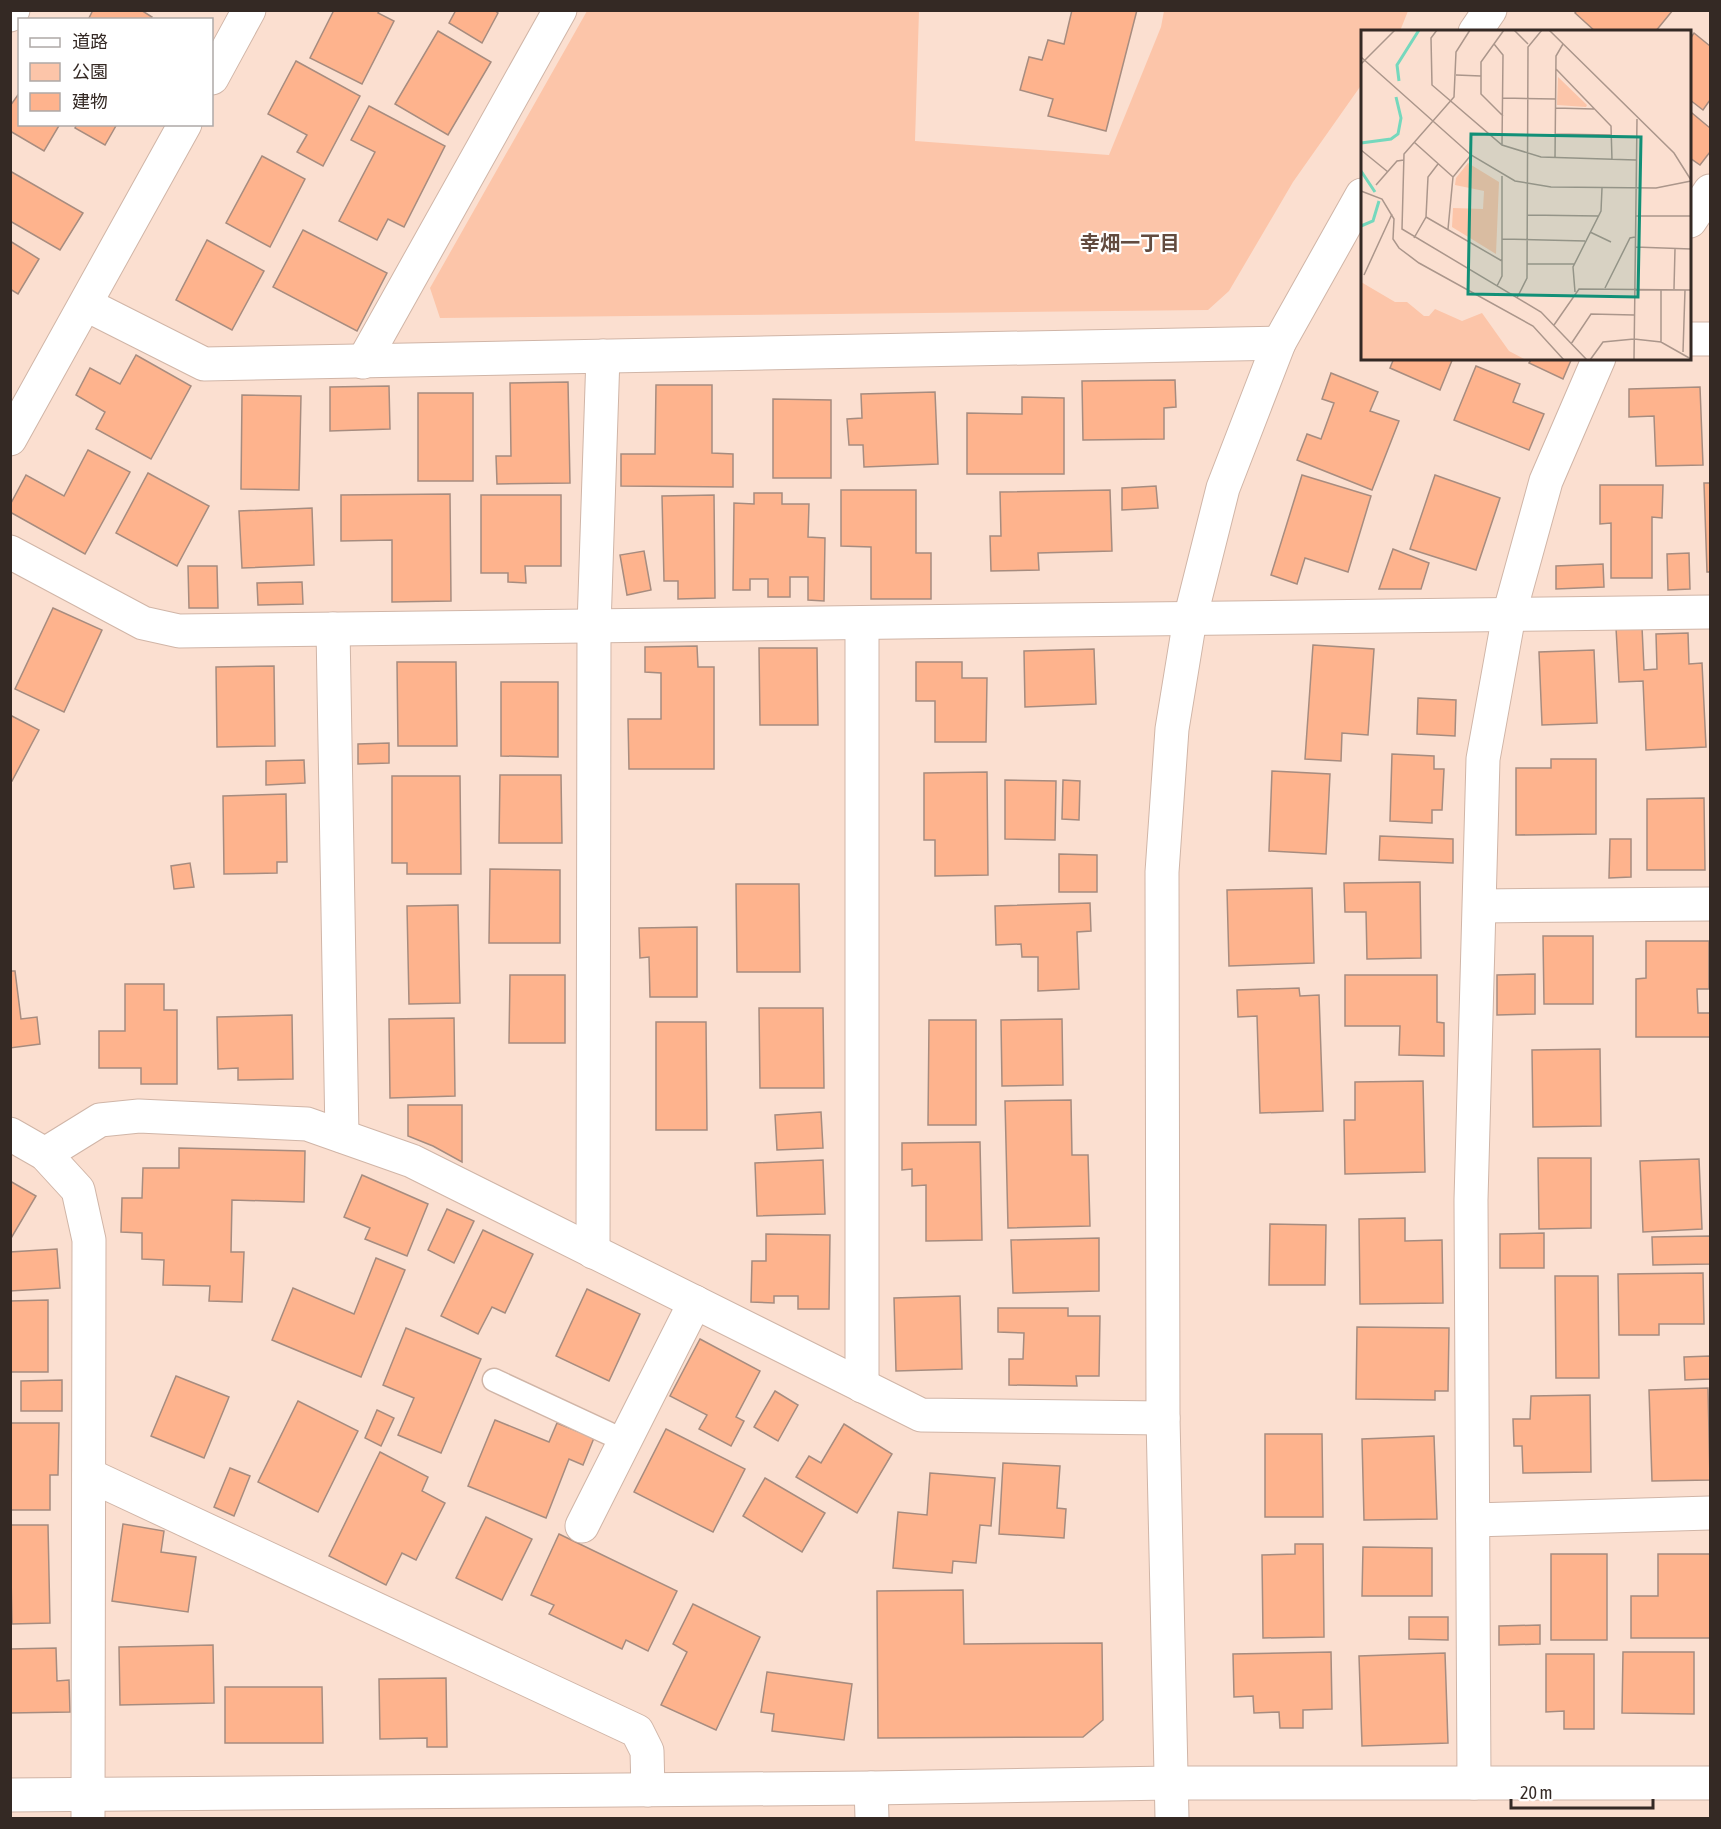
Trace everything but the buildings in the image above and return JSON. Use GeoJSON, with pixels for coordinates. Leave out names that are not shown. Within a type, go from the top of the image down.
{"type":"FeatureCollection","features":[{"type":"Feature","properties":{"kind":"street"},"geometry":{"type":"LineString","coordinates":[[10,15],[13,10]]}},
{"type":"Feature","properties":{"kind":"street"},"geometry":{"type":"LineString","coordinates":[[213,76],[249,10]]}},
{"type":"Feature","properties":{"kind":"street"},"geometry":{"type":"LineString","coordinates":[[363,362],[560,10]]}},
{"type":"Feature","properties":{"kind":"street"},"geometry":{"type":"LineString","coordinates":[[1475,30],[1490,10]]}},
{"type":"Feature","properties":{"kind":"street"},"geometry":{"type":"LineString","coordinates":[[10,439],[87,305],[184,126]]}},
{"type":"Feature","properties":{"kind":"street"},"geometry":{"type":"LineString","coordinates":[[1691,218],[1710,191]]}},
{"type":"Feature","properties":{"kind":"street"},"geometry":{"type":"LineString","coordinates":[[1172,1818],[1163,1418],[1162,872],[1172,729],[1190,619],[1223,488],[1279,343],[1361,197]]}},
{"type":"Feature","properties":{"kind":"street"},"geometry":{"type":"LineString","coordinates":[[87,305],[204,364],[1279,343]]}},
{"type":"Feature","properties":{"kind":"street"},"geometry":{"type":"LineString","coordinates":[[1691,339],[1710,339]]}},
{"type":"Feature","properties":{"kind":"street"},"geometry":{"type":"LineString","coordinates":[[593,1252],[594,626],[603,356]]}},
{"type":"Feature","properties":{"kind":"street"},"geometry":{"type":"LineString","coordinates":[[1474,1783],[1471,1200],[1483,759],[1509,615],[1546,481],[1598,360]]}},
{"type":"Feature","properties":{"kind":"street"},"geometry":{"type":"LineString","coordinates":[[10,552],[144,623],[179,631],[1710,612]]}},
{"type":"Feature","properties":{"kind":"street"},"geometry":{"type":"LineString","coordinates":[[862,623],[862,1386]]}},
{"type":"Feature","properties":{"kind":"street"},"geometry":{"type":"LineString","coordinates":[[333,629],[342,1136]]}},
{"type":"Feature","properties":{"kind":"street"},"geometry":{"type":"LineString","coordinates":[[1480,906],[1710,904]]}},
{"type":"Feature","properties":{"kind":"street"},"geometry":{"type":"LineString","coordinates":[[45,1154],[100,1120],[140,1116],[307,1124],[412,1161],[921,1415],[1163,1418]]}},
{"type":"Feature","properties":{"kind":"street"},"geometry":{"type":"LineString","coordinates":[[10,1134],[45,1154],[78,1190],[90,1240],[88,1807]]}},
{"type":"Feature","properties":{"kind":"street"},"geometry":{"type":"LineString","coordinates":[[582,1526],[695,1302]]}},
{"type":"Feature","properties":{"kind":"street"},"geometry":{"type":"LineString","coordinates":[[89,1475],[637,1731],[647,1751],[648,1790]]}},
{"type":"Feature","properties":{"kind":"street"},"geometry":{"type":"LineString","coordinates":[[1473,1520],[1710,1514]]}},
{"type":"Feature","properties":{"kind":"street"},"geometry":{"type":"LineString","coordinates":[[10,1795],[88,1807],[537,1804],[648,1790],[872,1803],[1171,1783],[1710,1783]]}},
{"type":"Feature","properties":{"kind":"lane"},"geometry":{"type":"LineString","coordinates":[[494,1380],[625,1441]]}},
{"type":"Feature","properties":{"kind":"green space"},"geometry":{"type":"Polygon","coordinates":[[[587,11],[919,11],[915,141],[1109,155],[1161,27],[1164,11],[1408,11],[1400,30],[1361,30],[1361,85],[1293,182],[1229,291],[1208,310],[440,318],[430,288],[587,11]]]}},
{"type":"Feature","properties":{"kind":"district","name":"幸畑一丁目"},"geometry":{"type":"Point","coordinates":[1130,242]}}]}
